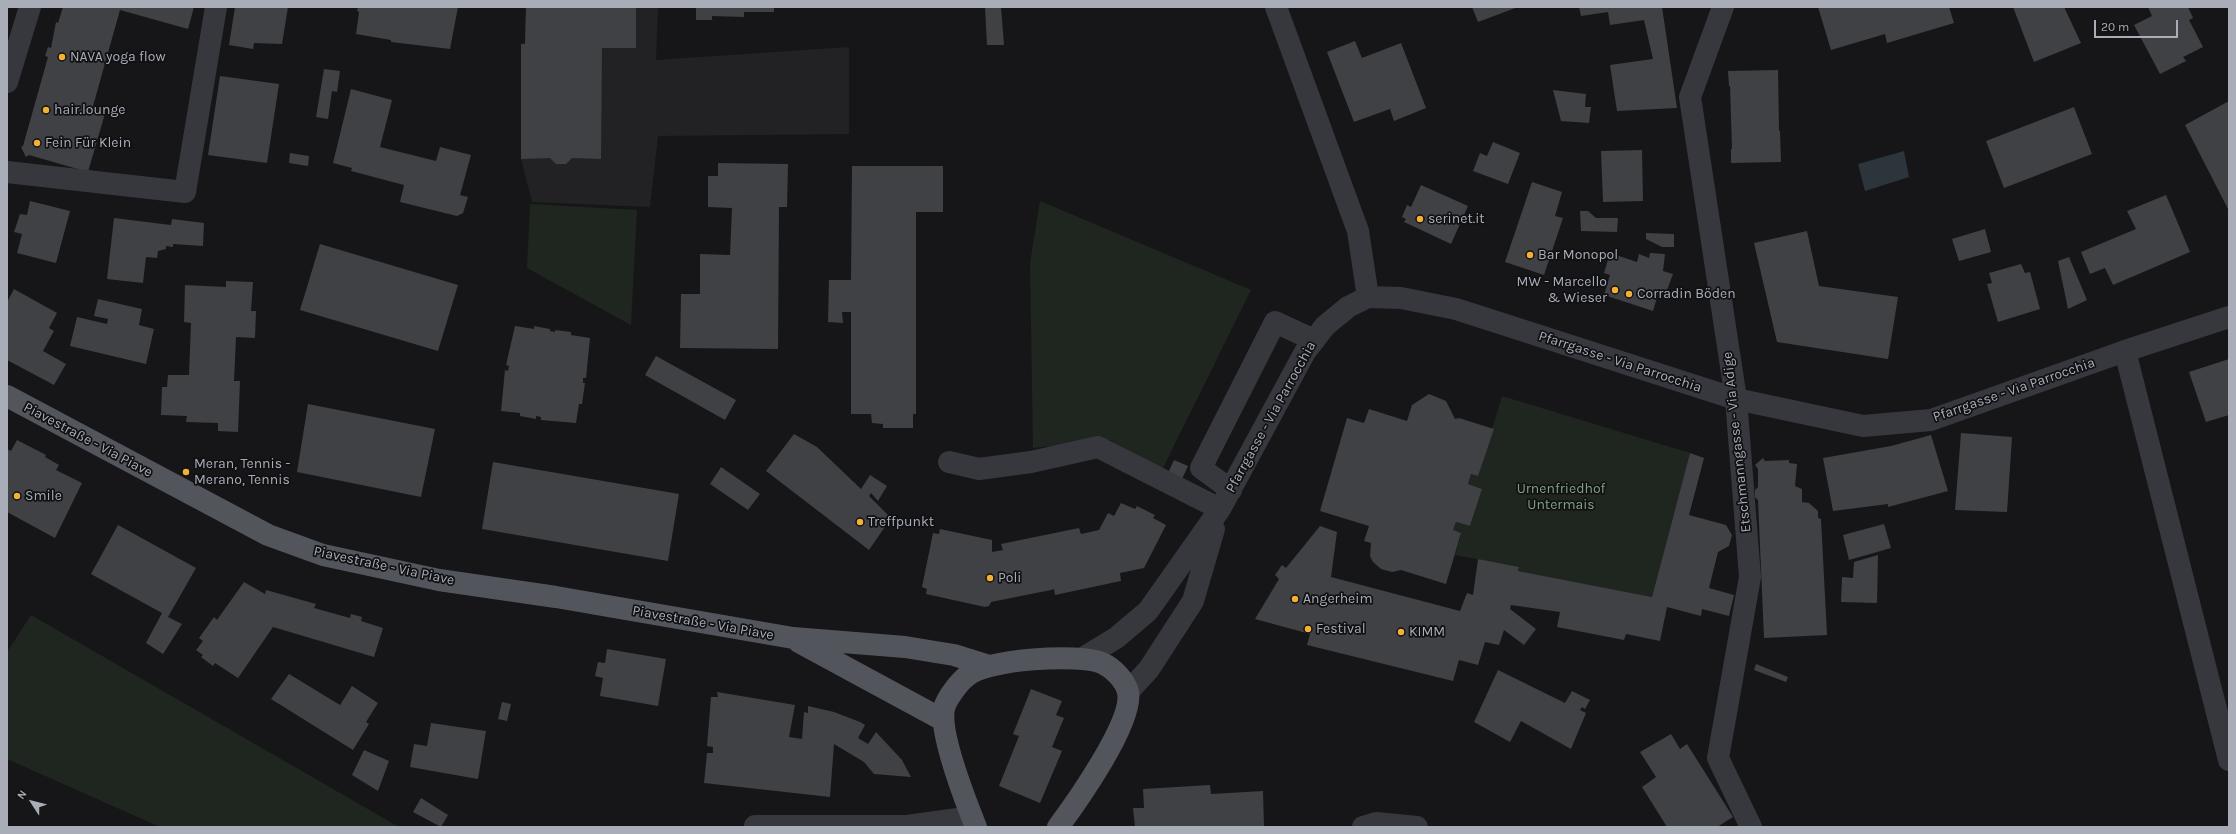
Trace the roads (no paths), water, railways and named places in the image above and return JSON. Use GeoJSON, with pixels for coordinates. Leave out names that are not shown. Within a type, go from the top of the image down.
{"type":"FeatureCollection","features":[{"type":"Feature","properties":{"kind":"main road","name":"Piavestraße - Via Piave"},"geometry":{"type":"LineString","coordinates":[[7,396],[268,535],[323,555],[439,580],[556,597],[793,638],[905,647],[954,655],[986,666]]}},
{"type":"Feature","properties":{"kind":"main road","name":"Piavestraße - Via Piave"},"geometry":{"type":"LineString","coordinates":[[793,638],[943,720]]}},
{"type":"Feature","properties":{"kind":"main road"},"geometry":{"type":"LineString","coordinates":[[974,822],[949,749],[943,720],[945,706],[967,675],[986,666],[1015,661],[1083,658],[1102,663],[1113,669],[1128,692],[1125,718],[1079,800],[1058,827]]}},
{"type":"Feature","properties":{"kind":"street"},"geometry":{"type":"LineString","coordinates":[[7,82],[30,7]]}},
{"type":"Feature","properties":{"kind":"street"},"geometry":{"type":"LineString","coordinates":[[7,172],[185,192],[216,7]]}},
{"type":"Feature","properties":{"kind":"street"},"geometry":{"type":"LineString","coordinates":[[1276,7],[1358,231],[1368,297]]}},
{"type":"Feature","properties":{"kind":"street","name":"Etschmanngasse - Via Adige"},"geometry":{"type":"LineString","coordinates":[[1723,7],[1690,97],[1736,399],[1750,577],[1737,660],[1718,758],[1751,827]]}},
{"type":"Feature","properties":{"kind":"street","name":"Pfarrgasse - Via Parrocchia"},"geometry":{"type":"LineString","coordinates":[[1083,658],[1116,638],[1148,611],[1220,509],[1305,352],[1325,326],[1348,307],[1368,297],[1401,298],[1456,309],[1736,399],[1863,426],[1931,420],[2125,351],[2229,317]]}},
{"type":"Feature","properties":{"kind":"street"},"geometry":{"type":"LineString","coordinates":[[1231,490],[1201,468],[1275,322],[1314,340]]}},
{"type":"Feature","properties":{"kind":"street"},"geometry":{"type":"LineString","coordinates":[[2125,351],[2229,760]]}},
{"type":"Feature","properties":{"kind":"street","name":"Pfarrgasse - Via Parrocchia"},"geometry":{"type":"LineString","coordinates":[[949,462],[979,469],[1031,462],[1098,447],[1220,509]]}},
{"type":"Feature","properties":{"kind":"street","name":"Pfarrgasse - Via Parrocchia"},"geometry":{"type":"LineString","coordinates":[[1128,692],[1149,669],[1193,601],[1220,509]]}},
{"type":"Feature","properties":{"kind":"street"},"geometry":{"type":"LineString","coordinates":[[755,826],[907,826],[974,822]]}},
{"type":"Feature","properties":{"kind":"street"},"geometry":{"type":"LineString","coordinates":[[1363,827],[1376,823],[1417,827]]}},
{"type":"Feature","properties":{"kind":"place","name":"NAVA yoga flow"},"geometry":{"type":"Point","coordinates":[62,57]}},
{"type":"Feature","properties":{"kind":"place","name":"hair.lounge"},"geometry":{"type":"Point","coordinates":[46,110]}},
{"type":"Feature","properties":{"kind":"place","name":"Fein Für Klein"},"geometry":{"type":"Point","coordinates":[37,143]}},
{"type":"Feature","properties":{"kind":"place","name":"serinet.it"},"geometry":{"type":"Point","coordinates":[1420,219]}},
{"type":"Feature","properties":{"kind":"place","name":"Bar Monopol"},"geometry":{"type":"Point","coordinates":[1530,255]}},
{"type":"Feature","properties":{"kind":"place","name":"MW - Marcello & Wieser"},"geometry":{"type":"Point","coordinates":[1615,290]}},
{"type":"Feature","properties":{"kind":"place","name":"Corradin Böden"},"geometry":{"type":"Point","coordinates":[1629,294]}},
{"type":"Feature","properties":{"kind":"place","name":"Meran, Tennis - Merano, Tennis"},"geometry":{"type":"Point","coordinates":[186,472]}},
{"type":"Feature","properties":{"kind":"place","name":"Smile"},"geometry":{"type":"Point","coordinates":[17,496]}},
{"type":"Feature","properties":{"kind":"place","name":"Treffpunkt"},"geometry":{"type":"Point","coordinates":[860,522]}},
{"type":"Feature","properties":{"kind":"place","name":"Poli"},"geometry":{"type":"Point","coordinates":[990,578]}},
{"type":"Feature","properties":{"kind":"place","name":"Angerheim"},"geometry":{"type":"Point","coordinates":[1295,599]}},
{"type":"Feature","properties":{"kind":"place","name":"Festival"},"geometry":{"type":"Point","coordinates":[1308,629]}},
{"type":"Feature","properties":{"kind":"place","name":"KIMM"},"geometry":{"type":"Point","coordinates":[1401,632]}},
{"type":"Feature","properties":{"kind":"park label","name":"Urnenfriedhof Untermais"},"geometry":{"type":"Point","coordinates":[1561,498]}}]}
